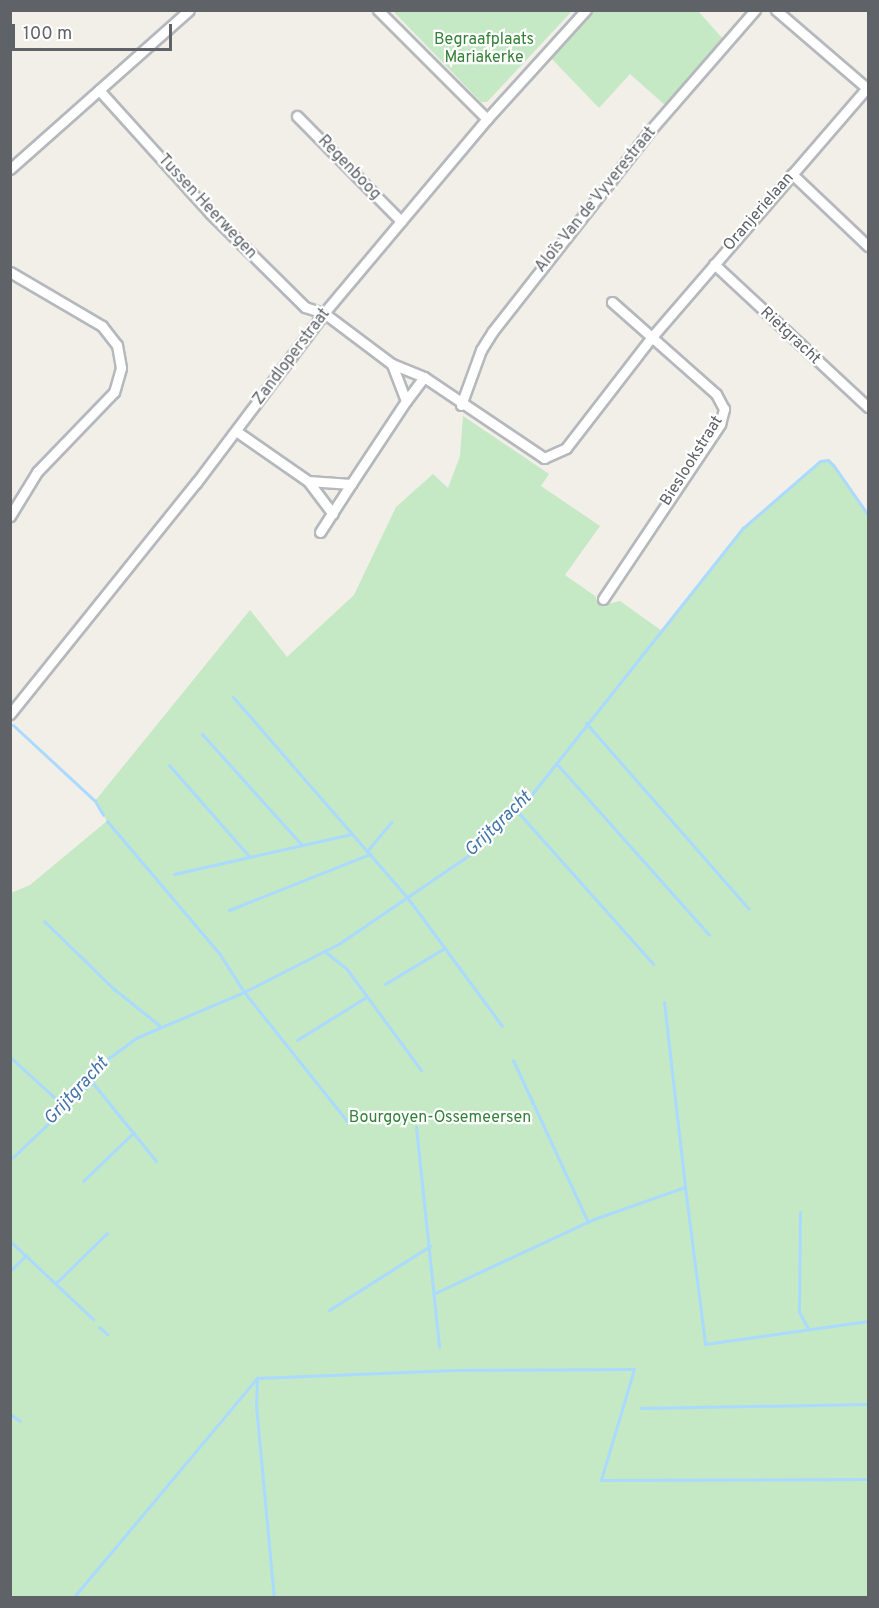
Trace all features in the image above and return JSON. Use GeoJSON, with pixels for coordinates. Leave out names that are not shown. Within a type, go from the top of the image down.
{"type":"FeatureCollection","features":[{"type":"Feature","properties":{"kind":"street"},"geometry":{"type":"LineString","coordinates":[[10,169],[189,10]]}},
{"type":"Feature","properties":{"kind":"street"},"geometry":{"type":"LineString","coordinates":[[378,10],[487,119]]}},
{"type":"Feature","properties":{"kind":"street","name":"Zandloperstraat"},"geometry":{"type":"LineString","coordinates":[[10,714],[236,431],[324,313],[487,119],[586,10]]}},
{"type":"Feature","properties":{"kind":"street","name":"Aloïs Van de Vyverestraat"},"geometry":{"type":"LineString","coordinates":[[461,405],[481,350],[492,331],[648,133],[755,10]]}},
{"type":"Feature","properties":{"kind":"street"},"geometry":{"type":"LineString","coordinates":[[776,10],[868,88]]}},
{"type":"Feature","properties":{"kind":"street","name":"Oranjerielaan"},"geometry":{"type":"LineString","coordinates":[[392,364],[424,377],[461,405],[529,450],[544,458],[556,456],[566,448],[651,338],[868,88]]}},
{"type":"Feature","properties":{"kind":"street","name":"Tussen Heerwegen"},"geometry":{"type":"LineString","coordinates":[[99,90],[210,213],[305,307],[324,313],[392,364]]}},
{"type":"Feature","properties":{"kind":"street","name":"Regenboog"},"geometry":{"type":"LineString","coordinates":[[297,116],[401,221]]}},
{"type":"Feature","properties":{"kind":"street"},"geometry":{"type":"LineString","coordinates":[[792,174],[868,246]]}},
{"type":"Feature","properties":{"kind":"street","name":"Rietgracht"},"geometry":{"type":"LineString","coordinates":[[714,264],[868,407]]}},
{"type":"Feature","properties":{"kind":"street"},"geometry":{"type":"LineString","coordinates":[[10,272],[102,326],[117,345],[121,368],[114,392],[37,471],[10,516]]}},
{"type":"Feature","properties":{"kind":"street"},"geometry":{"type":"LineString","coordinates":[[612,302],[651,338]]}},
{"type":"Feature","properties":{"kind":"street","name":"Bieslookstraat"},"geometry":{"type":"LineString","coordinates":[[603,599],[723,416],[716,394],[651,338]]}},
{"type":"Feature","properties":{"kind":"street"},"geometry":{"type":"LineString","coordinates":[[392,364],[406,401]]}},
{"type":"Feature","properties":{"kind":"street"},"geometry":{"type":"LineString","coordinates":[[320,532],[424,377]]}},
{"type":"Feature","properties":{"kind":"street"},"geometry":{"type":"LineString","coordinates":[[236,431],[308,481],[333,514]]}},
{"type":"Feature","properties":{"kind":"street"},"geometry":{"type":"LineString","coordinates":[[308,481],[351,484]]}},
{"type":"Feature","properties":{"kind":"green space","name":"Begraafplaats Mariakerke"},"geometry":{"type":"Polygon","coordinates":[[[393,11],[572,11],[487,102],[481,102],[393,11]]]}},
{"type":"Feature","properties":{"kind":"green space"},"geometry":{"type":"Polygon","coordinates":[[[594,11],[698,11],[723,39],[665,105],[630,74],[599,108],[550,57],[594,11]]]}},
{"type":"Feature","properties":{"kind":"green space","name":"Bourgoyen-Ossemeersen"},"geometry":{"type":"Polygon","coordinates":[[[463,416],[549,474],[541,486],[600,526],[565,575],[595,596],[600,606],[620,601],[662,631],[743,528],[820,461],[828,460],[834,466],[868,515],[868,1597],[11,1597],[11,893],[30,885],[107,821],[95,801],[250,610],[287,657],[354,595],[396,507],[433,474],[448,488],[460,456],[463,416]]]}},
{"type":"Feature","properties":{"kind":"waterway","name":"Grijtgracht"},"geometry":{"type":"LineString","coordinates":[[10,1160],[92,1082],[106,1060],[138,1037],[244,992],[340,943],[475,851],[532,794],[743,528],[820,461],[828,460],[834,466],[868,515]]}},
{"type":"Feature","properties":{"kind":"waterway"},"geometry":{"type":"LineString","coordinates":[[233,697],[407,897],[502,1026]]}},
{"type":"Feature","properties":{"kind":"waterway"},"geometry":{"type":"LineString","coordinates":[[586,723],[749,909]]}},
{"type":"Feature","properties":{"kind":"waterway"},"geometry":{"type":"LineString","coordinates":[[13,725],[95,801],[103,815]]}},
{"type":"Feature","properties":{"kind":"waterway"},"geometry":{"type":"LineString","coordinates":[[202,734],[302,845]]}},
{"type":"Feature","properties":{"kind":"waterway"},"geometry":{"type":"LineString","coordinates":[[556,763],[709,935]]}},
{"type":"Feature","properties":{"kind":"waterway"},"geometry":{"type":"LineString","coordinates":[[169,765],[249,856]]}},
{"type":"Feature","properties":{"kind":"waterway"},"geometry":{"type":"LineString","coordinates":[[516,810],[653,964]]}},
{"type":"Feature","properties":{"kind":"waterway"},"geometry":{"type":"LineString","coordinates":[[107,821],[219,953],[244,992],[347,1121]]}},
{"type":"Feature","properties":{"kind":"waterway"},"geometry":{"type":"LineString","coordinates":[[367,851],[391,822]]}},
{"type":"Feature","properties":{"kind":"waterway"},"geometry":{"type":"LineString","coordinates":[[174,874],[352,834]]}},
{"type":"Feature","properties":{"kind":"waterway"},"geometry":{"type":"LineString","coordinates":[[229,910],[370,854]]}},
{"type":"Feature","properties":{"kind":"waterway"},"geometry":{"type":"LineString","coordinates":[[44,921],[114,989],[159,1025]]}},
{"type":"Feature","properties":{"kind":"waterway"},"geometry":{"type":"LineString","coordinates":[[385,984],[443,949]]}},
{"type":"Feature","properties":{"kind":"waterway"},"geometry":{"type":"LineString","coordinates":[[324,951],[346,968],[421,1070]]}},
{"type":"Feature","properties":{"kind":"waterway"},"geometry":{"type":"LineString","coordinates":[[297,1040],[366,997]]}},
{"type":"Feature","properties":{"kind":"waterway"},"geometry":{"type":"LineString","coordinates":[[664,1002],[685,1187]]}},
{"type":"Feature","properties":{"kind":"waterway"},"geometry":{"type":"LineString","coordinates":[[10,1057],[65,1107]]}},
{"type":"Feature","properties":{"kind":"waterway"},"geometry":{"type":"LineString","coordinates":[[513,1060],[588,1222]]}},
{"type":"Feature","properties":{"kind":"waterway"},"geometry":{"type":"LineString","coordinates":[[92,1082],[156,1161]]}},
{"type":"Feature","properties":{"kind":"waterway"},"geometry":{"type":"LineString","coordinates":[[416,1127],[439,1347]]}},
{"type":"Feature","properties":{"kind":"waterway"},"geometry":{"type":"LineString","coordinates":[[83,1181],[133,1133]]}},
{"type":"Feature","properties":{"kind":"waterway"},"geometry":{"type":"LineString","coordinates":[[435,1293],[594,1219],[685,1187],[705,1344],[868,1321]]}},
{"type":"Feature","properties":{"kind":"waterway"},"geometry":{"type":"LineString","coordinates":[[800,1212],[799,1312],[808,1328]]}},
{"type":"Feature","properties":{"kind":"waterway"},"geometry":{"type":"LineString","coordinates":[[57,1282],[107,1233]]}},
{"type":"Feature","properties":{"kind":"waterway"},"geometry":{"type":"LineString","coordinates":[[10,1241],[93,1319]]}},
{"type":"Feature","properties":{"kind":"waterway"},"geometry":{"type":"LineString","coordinates":[[329,1310],[430,1246]]}},
{"type":"Feature","properties":{"kind":"waterway"},"geometry":{"type":"LineString","coordinates":[[10,1271],[26,1255]]}},
{"type":"Feature","properties":{"kind":"waterway"},"geometry":{"type":"LineString","coordinates":[[99,1327],[107,1334]]}},
{"type":"Feature","properties":{"kind":"waterway"},"geometry":{"type":"LineString","coordinates":[[73,1598],[257,1378],[454,1370],[634,1369],[601,1480],[868,1479]]}},
{"type":"Feature","properties":{"kind":"waterway"},"geometry":{"type":"LineString","coordinates":[[257,1378],[256,1405],[274,1598]]}},
{"type":"Feature","properties":{"kind":"waterway"},"geometry":{"type":"LineString","coordinates":[[641,1408],[868,1404]]}},
{"type":"Feature","properties":{"kind":"waterway"},"geometry":{"type":"LineString","coordinates":[[10,1414],[20,1421]]}}]}
